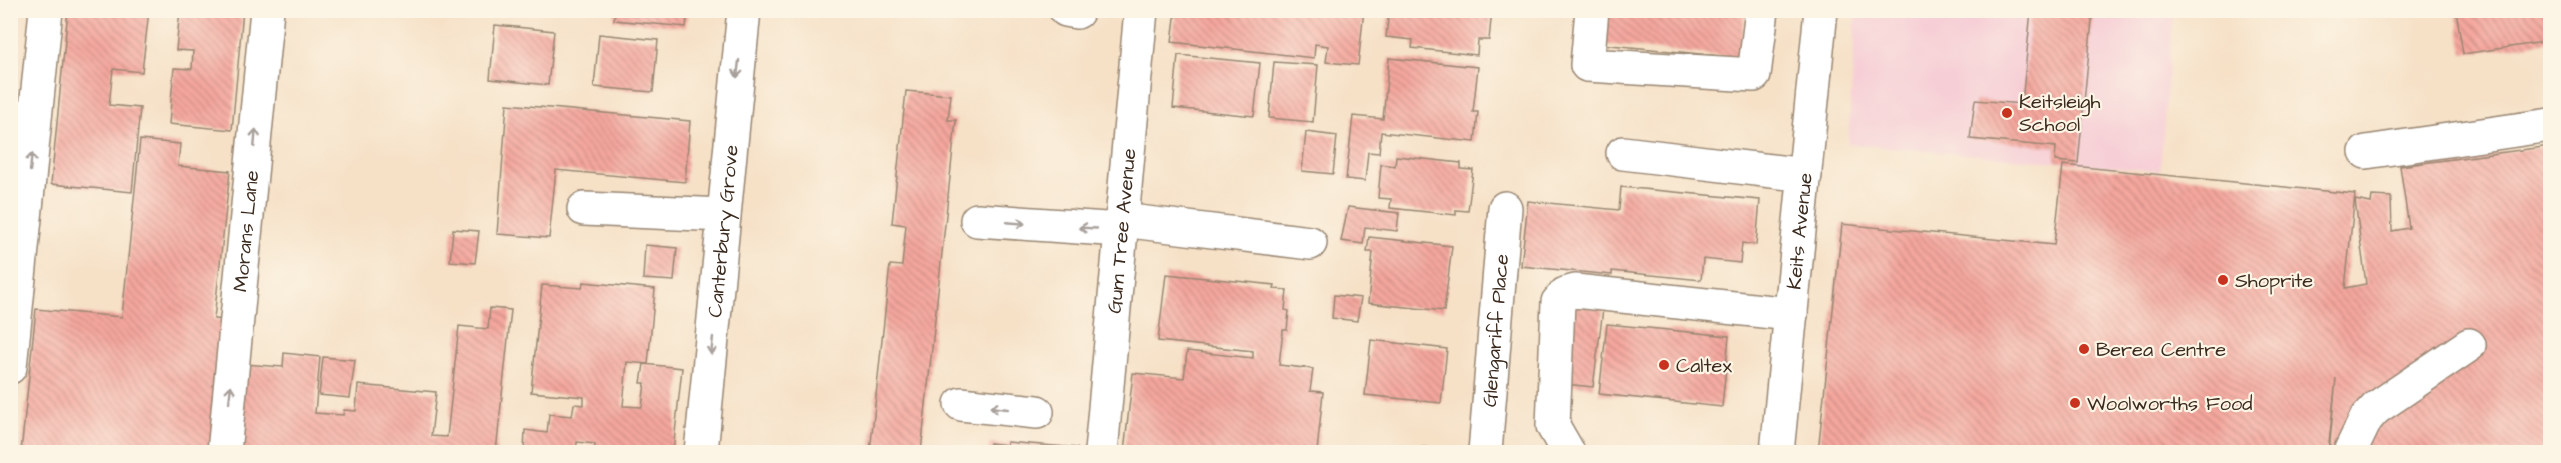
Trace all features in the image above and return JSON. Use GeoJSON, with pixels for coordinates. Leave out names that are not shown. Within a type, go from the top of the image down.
{"type":"FeatureCollection","features":[{"type":"Feature","properties":{"kind":"street"},"geometry":{"type":"LineString","coordinates":[[10,367],[46,10]]}},
{"type":"Feature","properties":{"kind":"street","name":"Morans Lane"},"geometry":{"type":"LineString","coordinates":[[224,453],[267,10]]}},
{"type":"Feature","properties":{"kind":"street","name":"Canterbury Grove"},"geometry":{"type":"LineString","coordinates":[[701,453],[744,10]]}},
{"type":"Feature","properties":{"kind":"street","name":"Gum Tree Avenue"},"geometry":{"type":"LineString","coordinates":[[1101,453],[1141,10]]}},
{"type":"Feature","properties":{"kind":"street"},"geometry":{"type":"LineString","coordinates":[[1592,10],[1587,65],[1754,75],[1762,10]]}},
{"type":"Feature","properties":{"kind":"street","name":"Keits Avenue"},"geometry":{"type":"LineString","coordinates":[[1777,453],[1821,10]]}},
{"type":"Feature","properties":{"kind":"street"},"geometry":{"type":"LineString","coordinates":[[2366,152],[2550,125]]}},
{"type":"Feature","properties":{"kind":"street"},"geometry":{"type":"LineString","coordinates":[[1623,153],[1805,175]]}},
{"type":"Feature","properties":{"kind":"street","name":"Glengariff Place"},"geometry":{"type":"LineString","coordinates":[[1485,453],[1505,208]]}},
{"type":"Feature","properties":{"kind":"street"},"geometry":{"type":"LineString","coordinates":[[584,209],[724,215]]}},
{"type":"Feature","properties":{"kind":"street"},"geometry":{"type":"LineString","coordinates":[[977,220],[1056,227],[1121,225],[1310,243]]}},
{"type":"Feature","properties":{"kind":"street"},"geometry":{"type":"LineString","coordinates":[[1568,453],[1553,426],[1558,302],[1565,294],[1575,291],[1791,314]]}},
{"type":"Feature","properties":{"kind":"street"},"geometry":{"type":"LineString","coordinates":[[2350,453],[2366,419],[2376,408],[2469,345]]}},
{"type":"Feature","properties":{"kind":"street"},"geometry":{"type":"LineString","coordinates":[[961,404],[1037,412]]}},
{"type":"Feature","properties":{"kind":"shaded area","name":"Keitsleigh School"},"geometry":{"type":"Polygon","coordinates":[[[1856,11],[2173,11],[2160,171],[1848,144],[1856,11]]]}},
{"type":"Feature","properties":{"kind":"building"},"geometry":{"type":"Polygon","coordinates":[[[10,10],[16,10],[12,53],[10,52],[10,10]]]}},
{"type":"Feature","properties":{"kind":"building"},"geometry":{"type":"Polygon","coordinates":[[[68,10],[149,10],[142,72],[113,69],[109,105],[140,108],[132,192],[51,184],[68,10]]]}},
{"type":"Feature","properties":{"kind":"building"},"geometry":{"type":"Polygon","coordinates":[[[180,10],[243,10],[232,130],[169,124],[174,68],[192,69],[193,51],[176,50],[180,10]]]}},
{"type":"Feature","properties":{"kind":"building"},"geometry":{"type":"Polygon","coordinates":[[[615,10],[688,10],[686,27],[614,20],[615,10]]]}},
{"type":"Feature","properties":{"kind":"building"},"geometry":{"type":"Polygon","coordinates":[[[1176,10],[1364,10],[1358,65],[1326,62],[1328,46],[1315,44],[1314,58],[1172,42],[1176,10]]]}},
{"type":"Feature","properties":{"kind":"building"},"geometry":{"type":"Polygon","coordinates":[[[1389,10],[1492,10],[1489,40],[1478,40],[1477,55],[1412,48],[1413,40],[1386,37],[1389,10]]]}},
{"type":"Feature","properties":{"kind":"building"},"geometry":{"type":"Polygon","coordinates":[[[1605,10],[1745,10],[1740,58],[1601,44],[1605,10]]]}},
{"type":"Feature","properties":{"kind":"building"},"geometry":{"type":"Polygon","coordinates":[[[2031,10],[2093,10],[2078,163],[2055,161],[2056,147],[1970,139],[1975,100],[2022,104],[2031,10]]]}},
{"type":"Feature","properties":{"kind":"building"},"geometry":{"type":"Polygon","coordinates":[[[2456,10],[2550,10],[2550,41],[2463,54],[2456,10]]]}},
{"type":"Feature","properties":{"kind":"building"},"geometry":{"type":"Polygon","coordinates":[[[495,25],[554,31],[548,85],[490,79],[495,25]]]}},
{"type":"Feature","properties":{"kind":"building"},"geometry":{"type":"Polygon","coordinates":[[[599,34],[658,40],[653,92],[594,87],[599,34]]]}},
{"type":"Feature","properties":{"kind":"building"},"geometry":{"type":"Polygon","coordinates":[[[1178,55],[1260,63],[1254,116],[1173,108],[1178,55]]]}},
{"type":"Feature","properties":{"kind":"building"},"geometry":{"type":"Polygon","coordinates":[[[1389,58],[1478,67],[1473,112],[1478,112],[1475,142],[1381,132],[1379,153],[1368,152],[1365,181],[1346,179],[1353,116],[1383,119],[1389,58]]]}},
{"type":"Feature","properties":{"kind":"building"},"geometry":{"type":"Polygon","coordinates":[[[1274,62],[1318,65],[1313,122],[1269,118],[1274,62]]]}},
{"type":"Feature","properties":{"kind":"building"},"geometry":{"type":"Polygon","coordinates":[[[906,91],[951,95],[948,120],[956,120],[921,452],[870,452],[890,265],[902,266],[906,225],[892,223],[906,91]]]}},
{"type":"Feature","properties":{"kind":"building"},"geometry":{"type":"Polygon","coordinates":[[[507,104],[690,121],[685,182],[556,170],[549,238],[497,234],[507,104]]]}},
{"type":"Feature","properties":{"kind":"building"},"geometry":{"type":"Polygon","coordinates":[[[1306,132],[1337,136],[1333,174],[1302,171],[1306,132]]]}},
{"type":"Feature","properties":{"kind":"building"},"geometry":{"type":"Polygon","coordinates":[[[140,140],[180,144],[178,166],[230,171],[214,319],[228,320],[214,452],[21,452],[36,309],[122,317],[140,140]]]}},
{"type":"Feature","properties":{"kind":"building","name":"Berea Centre"},"geometry":{"type":"Polygon","coordinates":[[[2550,146],[2550,452],[2329,452],[2336,378],[2328,452],[1818,452],[1842,224],[2054,245],[2063,165],[2355,194],[2345,288],[2366,284],[2355,200],[2371,203],[2372,196],[2391,197],[2392,231],[2409,228],[2400,166],[2550,146]]]}},
{"type":"Feature","properties":{"kind":"building"},"geometry":{"type":"Polygon","coordinates":[[[1396,156],[1461,163],[1461,169],[1473,170],[1468,211],[1456,210],[1456,215],[1390,208],[1391,199],[1378,198],[1381,164],[1395,166],[1396,156]]]}},
{"type":"Feature","properties":{"kind":"building"},"geometry":{"type":"Polygon","coordinates":[[[1621,187],[1760,200],[1756,245],[1742,243],[1740,263],[1703,259],[1701,280],[1612,271],[1612,275],[1521,266],[1528,201],[1619,210],[1621,187]]]}},
{"type":"Feature","properties":{"kind":"building"},"geometry":{"type":"Polygon","coordinates":[[[1348,207],[1399,213],[1397,231],[1365,227],[1363,244],[1341,241],[1348,207]]]}},
{"type":"Feature","properties":{"kind":"building"},"geometry":{"type":"Polygon","coordinates":[[[453,229],[479,231],[475,263],[450,261],[453,229]]]}},
{"type":"Feature","properties":{"kind":"building"},"geometry":{"type":"Polygon","coordinates":[[[1369,237],[1452,246],[1444,311],[1368,303],[1373,252],[1367,252],[1369,237]]]}},
{"type":"Feature","properties":{"kind":"building"},"geometry":{"type":"Polygon","coordinates":[[[645,245],[677,248],[674,281],[643,279],[645,245]]]}},
{"type":"Feature","properties":{"kind":"building"},"geometry":{"type":"Polygon","coordinates":[[[1166,274],[1275,285],[1274,289],[1287,290],[1285,310],[1289,311],[1287,330],[1283,330],[1279,365],[1313,369],[1310,391],[1323,392],[1317,452],[1124,452],[1133,373],[1184,378],[1187,351],[1253,358],[1253,351],[1158,341],[1166,274]]]}},
{"type":"Feature","properties":{"kind":"building"},"geometry":{"type":"Polygon","coordinates":[[[583,282],[655,289],[648,364],[627,362],[623,406],[642,407],[645,383],[641,383],[644,364],[682,368],[673,452],[594,452],[595,444],[577,442],[576,452],[524,452],[525,430],[547,433],[549,414],[572,416],[574,404],[584,405],[584,397],[531,392],[542,285],[582,288],[583,282]]]}},
{"type":"Feature","properties":{"kind":"building"},"geometry":{"type":"Polygon","coordinates":[[[1334,295],[1361,298],[1357,321],[1332,318],[1334,295]]]}},
{"type":"Feature","properties":{"kind":"building"},"geometry":{"type":"Polygon","coordinates":[[[1575,305],[1603,309],[1593,387],[1565,384],[1575,305]]]}},
{"type":"Feature","properties":{"kind":"building"},"geometry":{"type":"Polygon","coordinates":[[[490,308],[511,310],[496,452],[236,452],[245,364],[283,367],[284,353],[320,357],[315,413],[343,415],[344,410],[356,411],[358,385],[436,392],[431,436],[447,437],[459,326],[488,329],[490,308]]]}},
{"type":"Feature","properties":{"kind":"building","name":"Caltex"},"geometry":{"type":"Polygon","coordinates":[[[1607,324],[1729,336],[1722,407],[1599,394],[1607,324]]]}},
{"type":"Feature","properties":{"kind":"building"},"geometry":{"type":"Polygon","coordinates":[[[1371,340],[1447,349],[1441,403],[1365,395],[1371,340]]]}},
{"type":"Feature","properties":{"kind":"building"},"geometry":{"type":"Polygon","coordinates":[[[323,357],[355,360],[350,398],[319,395],[323,357]]]}},
{"type":"Feature","properties":{"kind":"building"},"geometry":{"type":"Polygon","coordinates":[[[1007,442],[1077,448],[1077,452],[989,452],[990,443],[1007,445],[1007,442]]]}},
{"type":"Feature","properties":{"kind":"building"},"geometry":{"type":"Polygon","coordinates":[[[1422,447],[1460,451],[1460,452],[1422,452],[1422,447]]]}},
{"type":"Feature","properties":{"kind":"place","name":"Keitsleigh School"},"geometry":{"type":"Point","coordinates":[2007,113]}},
{"type":"Feature","properties":{"kind":"place","name":"Shoprite"},"geometry":{"type":"Point","coordinates":[2223,280]}},
{"type":"Feature","properties":{"kind":"place","name":"Berea Centre"},"geometry":{"type":"Point","coordinates":[2084,349]}},
{"type":"Feature","properties":{"kind":"place","name":"Caltex"},"geometry":{"type":"Point","coordinates":[1664,365]}},
{"type":"Feature","properties":{"kind":"place","name":"Woolworths Food"},"geometry":{"type":"Point","coordinates":[2075,403]}}]}
